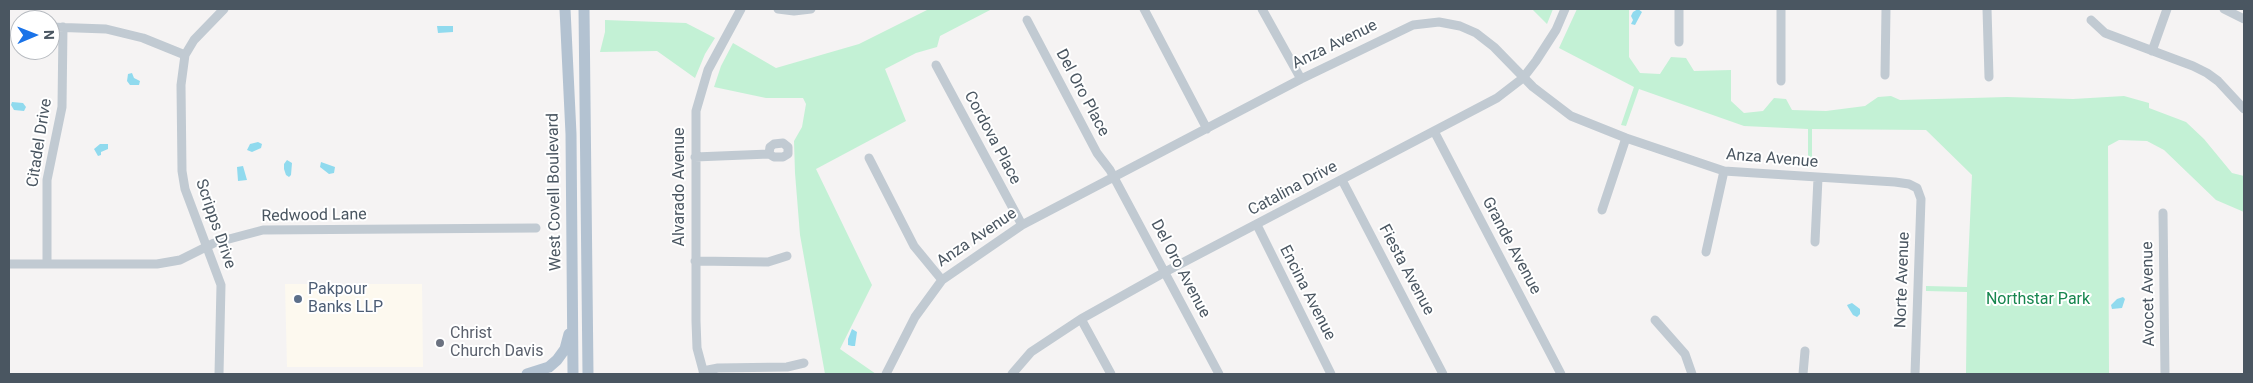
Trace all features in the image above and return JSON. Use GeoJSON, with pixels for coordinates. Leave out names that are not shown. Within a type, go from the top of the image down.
{"type":"FeatureCollection","features":[{"type":"Feature","properties":{"kind":"main road","name":"West Covell Boulevard"},"geometry":{"type":"LineString","coordinates":[[565,9],[571,134],[573,374]]}},
{"type":"Feature","properties":{"kind":"main road","name":"West Covell Boulevard"},"geometry":{"type":"LineString","coordinates":[[584,9],[588,374]]}},
{"type":"Feature","properties":{"kind":"main road"},"geometry":{"type":"LineString","coordinates":[[527,374],[549,367],[558,360],[565,349],[573,318]]}},
{"type":"Feature","properties":{"kind":"street","name":"Scripps Drive"},"geometry":{"type":"LineString","coordinates":[[219,374],[221,285],[205,248],[185,189],[182,171],[181,85],[185,55],[194,40],[224,9]]}},
{"type":"Feature","properties":{"kind":"street","name":"Alvarado Avenue"},"geometry":{"type":"LineString","coordinates":[[704,373],[697,348],[696,111],[699,93],[708,70],[741,9]]}},
{"type":"Feature","properties":{"kind":"street"},"geometry":{"type":"LineString","coordinates":[[778,9],[811,9]]}},
{"type":"Feature","properties":{"kind":"street"},"geometry":{"type":"LineString","coordinates":[[1144,9],[1207,129]]}},
{"type":"Feature","properties":{"kind":"street"},"geometry":{"type":"LineString","coordinates":[[1262,9],[1301,78]]}},
{"type":"Feature","properties":{"kind":"street","name":"Catalina Drive"},"geometry":{"type":"LineString","coordinates":[[1012,374],[1031,352],[1081,319],[1165,272],[1497,98],[1523,78],[1550,41],[1565,9]]}},
{"type":"Feature","properties":{"kind":"street"},"geometry":{"type":"LineString","coordinates":[[1679,9],[1679,42]]}},
{"type":"Feature","properties":{"kind":"street"},"geometry":{"type":"LineString","coordinates":[[1781,9],[1781,81]]}},
{"type":"Feature","properties":{"kind":"street"},"geometry":{"type":"LineString","coordinates":[[1885,74],[1886,9]]}},
{"type":"Feature","properties":{"kind":"street"},"geometry":{"type":"LineString","coordinates":[[1987,9],[1989,77]]}},
{"type":"Feature","properties":{"kind":"street"},"geometry":{"type":"LineString","coordinates":[[2152,50],[2167,9]]}},
{"type":"Feature","properties":{"kind":"street"},"geometry":{"type":"LineString","coordinates":[[2224,9],[2244,19]]}},
{"type":"Feature","properties":{"kind":"street","name":"Del Oro Place"},"geometry":{"type":"LineString","coordinates":[[1027,20],[1097,153],[1114,178]]}},
{"type":"Feature","properties":{"kind":"street"},"geometry":{"type":"LineString","coordinates":[[2091,20],[2105,33],[2207,73],[2218,81],[2244,109]]}},
{"type":"Feature","properties":{"kind":"street","name":"Anza Avenue"},"geometry":{"type":"LineString","coordinates":[[886,374],[915,317],[942,280],[1022,225],[1301,78],[1413,24],[1439,22],[1460,26],[1476,33],[1494,47],[1523,78],[1571,116],[1626,138],[1724,171],[1895,182],[1909,184],[1917,188]]}},
{"type":"Feature","properties":{"kind":"street"},"geometry":{"type":"LineString","coordinates":[[63,27],[106,28],[143,38],[185,55]]}},
{"type":"Feature","properties":{"kind":"street","name":"Citadel Drive"},"geometry":{"type":"LineString","coordinates":[[47,264],[47,180],[62,107],[63,27]]}},
{"type":"Feature","properties":{"kind":"street","name":"Cordova Place"},"geometry":{"type":"LineString","coordinates":[[936,65],[1022,225]]}},
{"type":"Feature","properties":{"kind":"street","name":"Grande Avenue"},"geometry":{"type":"LineString","coordinates":[[1434,131],[1561,374]]}},
{"type":"Feature","properties":{"kind":"street"},"geometry":{"type":"LineString","coordinates":[[1602,210],[1626,138]]}},
{"type":"Feature","properties":{"kind":"street"},"geometry":{"type":"LineString","coordinates":[[695,157],[768,154]]}},
{"type":"Feature","properties":{"kind":"street"},"geometry":{"type":"LineString","coordinates":[[869,158],[914,246],[942,280]]}},
{"type":"Feature","properties":{"kind":"street"},"geometry":{"type":"LineString","coordinates":[[1706,252],[1724,171]]}},
{"type":"Feature","properties":{"kind":"street","name":"Del Oro Avenue"},"geometry":{"type":"LineString","coordinates":[[1114,178],[1220,374]]}},
{"type":"Feature","properties":{"kind":"street"},"geometry":{"type":"LineString","coordinates":[[1814,242],[1818,178]]}},
{"type":"Feature","properties":{"kind":"street","name":"Fiesta Avenue"},"geometry":{"type":"LineString","coordinates":[[1342,180],[1443,374]]}},
{"type":"Feature","properties":{"kind":"street","name":"Norte Avenue"},"geometry":{"type":"LineString","coordinates":[[1915,374],[1921,199],[1917,188]]}},
{"type":"Feature","properties":{"kind":"street","name":"Avocet Avenue"},"geometry":{"type":"LineString","coordinates":[[2163,213],[2165,374]]}},
{"type":"Feature","properties":{"kind":"street","name":"Encina Avenue"},"geometry":{"type":"LineString","coordinates":[[1257,224],[1331,374]]}},
{"type":"Feature","properties":{"kind":"street","name":"Redwood Lane"},"geometry":{"type":"LineString","coordinates":[[9,264],[156,264],[180,260],[205,248],[263,230],[536,228]]}},
{"type":"Feature","properties":{"kind":"street"},"geometry":{"type":"LineString","coordinates":[[696,261],[768,262],[787,256]]}},
{"type":"Feature","properties":{"kind":"street"},"geometry":{"type":"LineString","coordinates":[[1081,319],[1111,374]]}},
{"type":"Feature","properties":{"kind":"street"},"geometry":{"type":"LineString","coordinates":[[1655,320],[1685,354],[1692,374]]}},
{"type":"Feature","properties":{"kind":"street"},"geometry":{"type":"LineString","coordinates":[[1803,374],[1805,351]]}},
{"type":"Feature","properties":{"kind":"street"},"geometry":{"type":"LineString","coordinates":[[704,373],[718,368],[787,367],[804,363]]}},
{"type":"Feature","properties":{"kind":"shaded area"},"geometry":{"type":"Polygon","coordinates":[[[285,284],[422,284],[423,367],[287,367],[285,284]]]}},
{"type":"Feature","properties":{"kind":"green space"},"geometry":{"type":"Polygon","coordinates":[[[929,9],[992,9],[940,36],[937,47],[916,53],[885,69],[906,121],[816,169],[872,285],[840,349],[876,374],[825,374],[800,235],[795,173],[794,141],[802,127],[806,104],[803,98],[766,98],[714,87],[721,66],[733,43],[776,68],[859,44],[929,9]]]}},
{"type":"Feature","properties":{"kind":"green space"},"geometry":{"type":"Polygon","coordinates":[[[1532,9],[1553,9],[1547,24],[1532,9]]]}},
{"type":"Feature","properties":{"kind":"green space","name":"Northstar Park"},"geometry":{"type":"Polygon","coordinates":[[[1577,9],[1629,9],[1629,57],[1640,73],[1660,74],[1671,57],[1686,58],[1694,71],[1731,70],[1731,101],[1744,113],[1763,111],[1774,98],[1786,99],[1792,110],[1826,111],[1865,106],[1878,97],[1891,96],[1900,100],[2007,97],[2073,99],[2124,96],[2149,103],[2149,108],[2186,122],[2204,139],[2232,173],[2244,176],[2244,212],[2216,200],[2164,150],[2147,141],[2119,140],[2108,146],[2109,374],[1966,374],[1967,292],[1926,291],[1926,286],[1967,287],[1972,175],[1926,130],[1812,129],[1812,168],[1808,167],[1808,129],[1744,126],[1639,89],[1626,126],[1621,125],[1634,87],[1559,48],[1577,9]]]}},
{"type":"Feature","properties":{"kind":"green space"},"geometry":{"type":"Polygon","coordinates":[[[605,20],[686,23],[715,38],[705,54],[695,78],[657,51],[600,52],[605,32],[605,20]]]}},
{"type":"Feature","properties":{"kind":"water"},"geometry":{"type":"Polygon","coordinates":[[[1638,9],[1642,12],[1635,25],[1631,24],[1633,20],[1631,16],[1638,9]]]}},
{"type":"Feature","properties":{"kind":"water"},"geometry":{"type":"Polygon","coordinates":[[[437,26],[453,26],[453,32],[438,33],[437,26]]]}},
{"type":"Feature","properties":{"kind":"water"},"geometry":{"type":"Polygon","coordinates":[[[132,73],[134,78],[140,81],[139,85],[130,85],[127,81],[128,74],[132,73]]]}},
{"type":"Feature","properties":{"kind":"water"},"geometry":{"type":"Polygon","coordinates":[[[12,102],[23,103],[26,107],[24,111],[14,110],[11,105],[12,102]]]}},
{"type":"Feature","properties":{"kind":"water"},"geometry":{"type":"Polygon","coordinates":[[[258,142],[262,144],[261,148],[252,152],[247,150],[250,144],[258,142]]]}},
{"type":"Feature","properties":{"kind":"water"},"geometry":{"type":"Polygon","coordinates":[[[100,144],[108,144],[108,149],[101,152],[101,155],[98,156],[94,149],[100,144]]]}},
{"type":"Feature","properties":{"kind":"water"},"geometry":{"type":"Polygon","coordinates":[[[287,160],[292,163],[291,175],[289,177],[284,169],[284,164],[287,160]]]}},
{"type":"Feature","properties":{"kind":"water"},"geometry":{"type":"Polygon","coordinates":[[[321,162],[335,167],[334,173],[329,174],[320,167],[321,162]]]}},
{"type":"Feature","properties":{"kind":"water"},"geometry":{"type":"Polygon","coordinates":[[[243,166],[247,180],[238,181],[237,167],[243,166]]]}},
{"type":"Feature","properties":{"kind":"water"},"geometry":{"type":"Polygon","coordinates":[[[2123,297],[2125,299],[2122,308],[2112,309],[2111,305],[2117,299],[2123,297]]]}},
{"type":"Feature","properties":{"kind":"water"},"geometry":{"type":"Polygon","coordinates":[[[1852,303],[1860,309],[1860,314],[1857,317],[1853,315],[1847,305],[1852,303]]]}},
{"type":"Feature","properties":{"kind":"water"},"geometry":{"type":"Polygon","coordinates":[[[852,329],[857,332],[855,346],[848,345],[852,329]]]}},
{"type":"Feature","properties":{"kind":"place","name":"Pakpour Banks LLP"},"geometry":{"type":"Point","coordinates":[298,299]}},
{"type":"Feature","properties":{"kind":"place","name":"Christ Church Davis"},"geometry":{"type":"Point","coordinates":[440,343]}}]}
